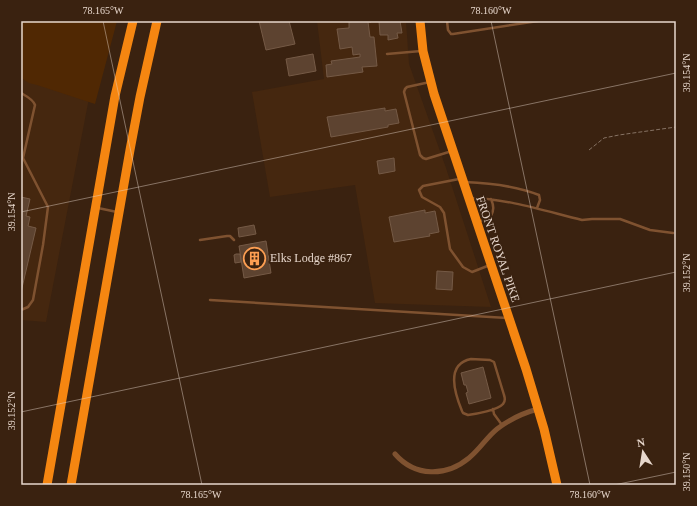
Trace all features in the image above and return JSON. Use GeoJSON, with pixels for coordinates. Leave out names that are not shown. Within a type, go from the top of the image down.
{"type":"FeatureCollection","features":[{"type":"Feature","properties":{"kind":"highway"},"geometry":{"type":"LineString","coordinates":[[46,485],[115,96],[133,21]]}},
{"type":"Feature","properties":{"kind":"highway"},"geometry":{"type":"LineString","coordinates":[[71,485],[124,179],[157,21]]}},
{"type":"Feature","properties":{"kind":"highway","name":"FRONT ROYAL PIKE"},"geometry":{"type":"LineString","coordinates":[[420,21],[423,51],[430,82],[538,409],[557,485]]}},
{"type":"Feature","properties":{"kind":"street"},"geometry":{"type":"LineString","coordinates":[[395,454],[407,464],[422,471],[439,472],[448,470],[461,464],[469,458],[502,425],[518,416],[538,409]]}},
{"type":"Feature","properties":{"kind":"lane"},"geometry":{"type":"LineString","coordinates":[[447,21],[448,30],[451,34],[538,21]]}},
{"type":"Feature","properties":{"kind":"lane"},"geometry":{"type":"LineString","coordinates":[[388,54],[423,51]]}},
{"type":"Feature","properties":{"kind":"lane"},"geometry":{"type":"LineString","coordinates":[[430,82],[407,87],[404,92],[420,155],[426,159],[453,151]]}},
{"type":"Feature","properties":{"kind":"lane"},"geometry":{"type":"LineString","coordinates":[[21,93],[29,97],[35,104],[23,158],[48,206],[43,245],[33,300],[28,307],[21,310]]}},
{"type":"Feature","properties":{"kind":"lane"},"geometry":{"type":"LineString","coordinates":[[491,265],[472,272],[463,267],[450,249],[444,213],[440,206],[422,198],[419,190],[423,186],[462,180],[483,183],[527,190],[539,195],[540,200],[537,208]]}},
{"type":"Feature","properties":{"kind":"lane"},"geometry":{"type":"LineString","coordinates":[[468,198],[491,199],[515,203],[582,220],[620,218],[650,230],[673,233]]}},
{"type":"Feature","properties":{"kind":"lane"},"geometry":{"type":"LineString","coordinates":[[477,222],[491,216],[493,212],[493,205],[491,199]]}},
{"type":"Feature","properties":{"kind":"lane"},"geometry":{"type":"LineString","coordinates":[[95,208],[119,212]]}},
{"type":"Feature","properties":{"kind":"lane"},"geometry":{"type":"LineString","coordinates":[[200,240],[227,236],[230,236],[234,240]]}},
{"type":"Feature","properties":{"kind":"lane"},"geometry":{"type":"LineString","coordinates":[[210,300],[509,318]]}},
{"type":"Feature","properties":{"kind":"lane"},"geometry":{"type":"LineString","coordinates":[[466,360],[490,360],[496,364],[505,400],[503,405],[493,409],[468,415],[463,413],[453,378],[458,367],[466,360]]}},
{"type":"Feature","properties":{"kind":"lane"},"geometry":{"type":"LineString","coordinates":[[493,409],[494,414],[502,425]]}},
{"type":"Feature","properties":{"kind":"path"},"geometry":{"type":"LineString","coordinates":[[589,150],[604,138],[618,134],[676,127]]}},
{"type":"Feature","properties":{"kind":"shaded area"},"geometry":{"type":"Polygon","coordinates":[[[21,21],[117,21],[95,104],[29,83],[21,78],[21,21]]]}},
{"type":"Feature","properties":{"kind":"shaded area"},"geometry":{"type":"Polygon","coordinates":[[[317,21],[406,21],[409,64],[446,168],[491,307],[375,303],[355,185],[270,197],[252,92],[324,79],[317,21]]]}},
{"type":"Feature","properties":{"kind":"shaded area"},"geometry":{"type":"Polygon","coordinates":[[[21,79],[89,98],[46,322],[21,320],[21,79]]]}},
{"type":"Feature","properties":{"kind":"building"},"geometry":{"type":"Polygon","coordinates":[[[259,21],[289,21],[295,44],[266,50],[259,21]]]}},
{"type":"Feature","properties":{"kind":"building"},"geometry":{"type":"Polygon","coordinates":[[[371,21],[368,22],[370,37],[374,37],[377,66],[362,67],[363,72],[327,77],[326,65],[332,64],[331,61],[360,57],[360,54],[353,55],[352,47],[340,49],[337,29],[349,28],[349,22],[371,21]]]}},
{"type":"Feature","properties":{"kind":"building"},"geometry":{"type":"Polygon","coordinates":[[[379,21],[400,21],[402,33],[397,33],[398,38],[388,40],[388,35],[380,35],[379,21]]]}},
{"type":"Feature","properties":{"kind":"building"},"geometry":{"type":"Polygon","coordinates":[[[313,54],[316,71],[289,76],[286,59],[313,54]]]}},
{"type":"Feature","properties":{"kind":"building"},"geometry":{"type":"Polygon","coordinates":[[[385,108],[385,111],[396,109],[399,123],[388,125],[388,127],[331,137],[327,117],[385,108]]]}},
{"type":"Feature","properties":{"kind":"building"},"geometry":{"type":"Polygon","coordinates":[[[394,158],[395,171],[379,174],[377,161],[394,158]]]}},
{"type":"Feature","properties":{"kind":"building"},"geometry":{"type":"Polygon","coordinates":[[[21,197],[30,199],[26,216],[30,217],[28,226],[36,228],[21,292],[21,197]]]}},
{"type":"Feature","properties":{"kind":"building"},"geometry":{"type":"Polygon","coordinates":[[[425,210],[425,213],[435,211],[439,232],[429,234],[430,236],[394,242],[389,217],[425,210]]]}},
{"type":"Feature","properties":{"kind":"building"},"geometry":{"type":"Polygon","coordinates":[[[254,225],[256,234],[239,237],[238,228],[254,225]]]}},
{"type":"Feature","properties":{"kind":"building","name":"Elks Lodge #867"},"geometry":{"type":"Polygon","coordinates":[[[266,241],[271,273],[244,278],[239,246],[266,241]]]}},
{"type":"Feature","properties":{"kind":"building"},"geometry":{"type":"Polygon","coordinates":[[[240,254],[241,262],[235,263],[234,255],[240,254]]]}},
{"type":"Feature","properties":{"kind":"building"},"geometry":{"type":"Polygon","coordinates":[[[437,271],[453,272],[452,290],[436,289],[437,271]]]}},
{"type":"Feature","properties":{"kind":"building"},"geometry":{"type":"Polygon","coordinates":[[[483,367],[491,398],[469,404],[466,393],[468,392],[466,385],[464,385],[461,373],[483,367]]]}},
{"type":"Feature","properties":{"kind":"place","name":"Elks Lodge #867"},"geometry":{"type":"Point","coordinates":[255,258]}}]}
